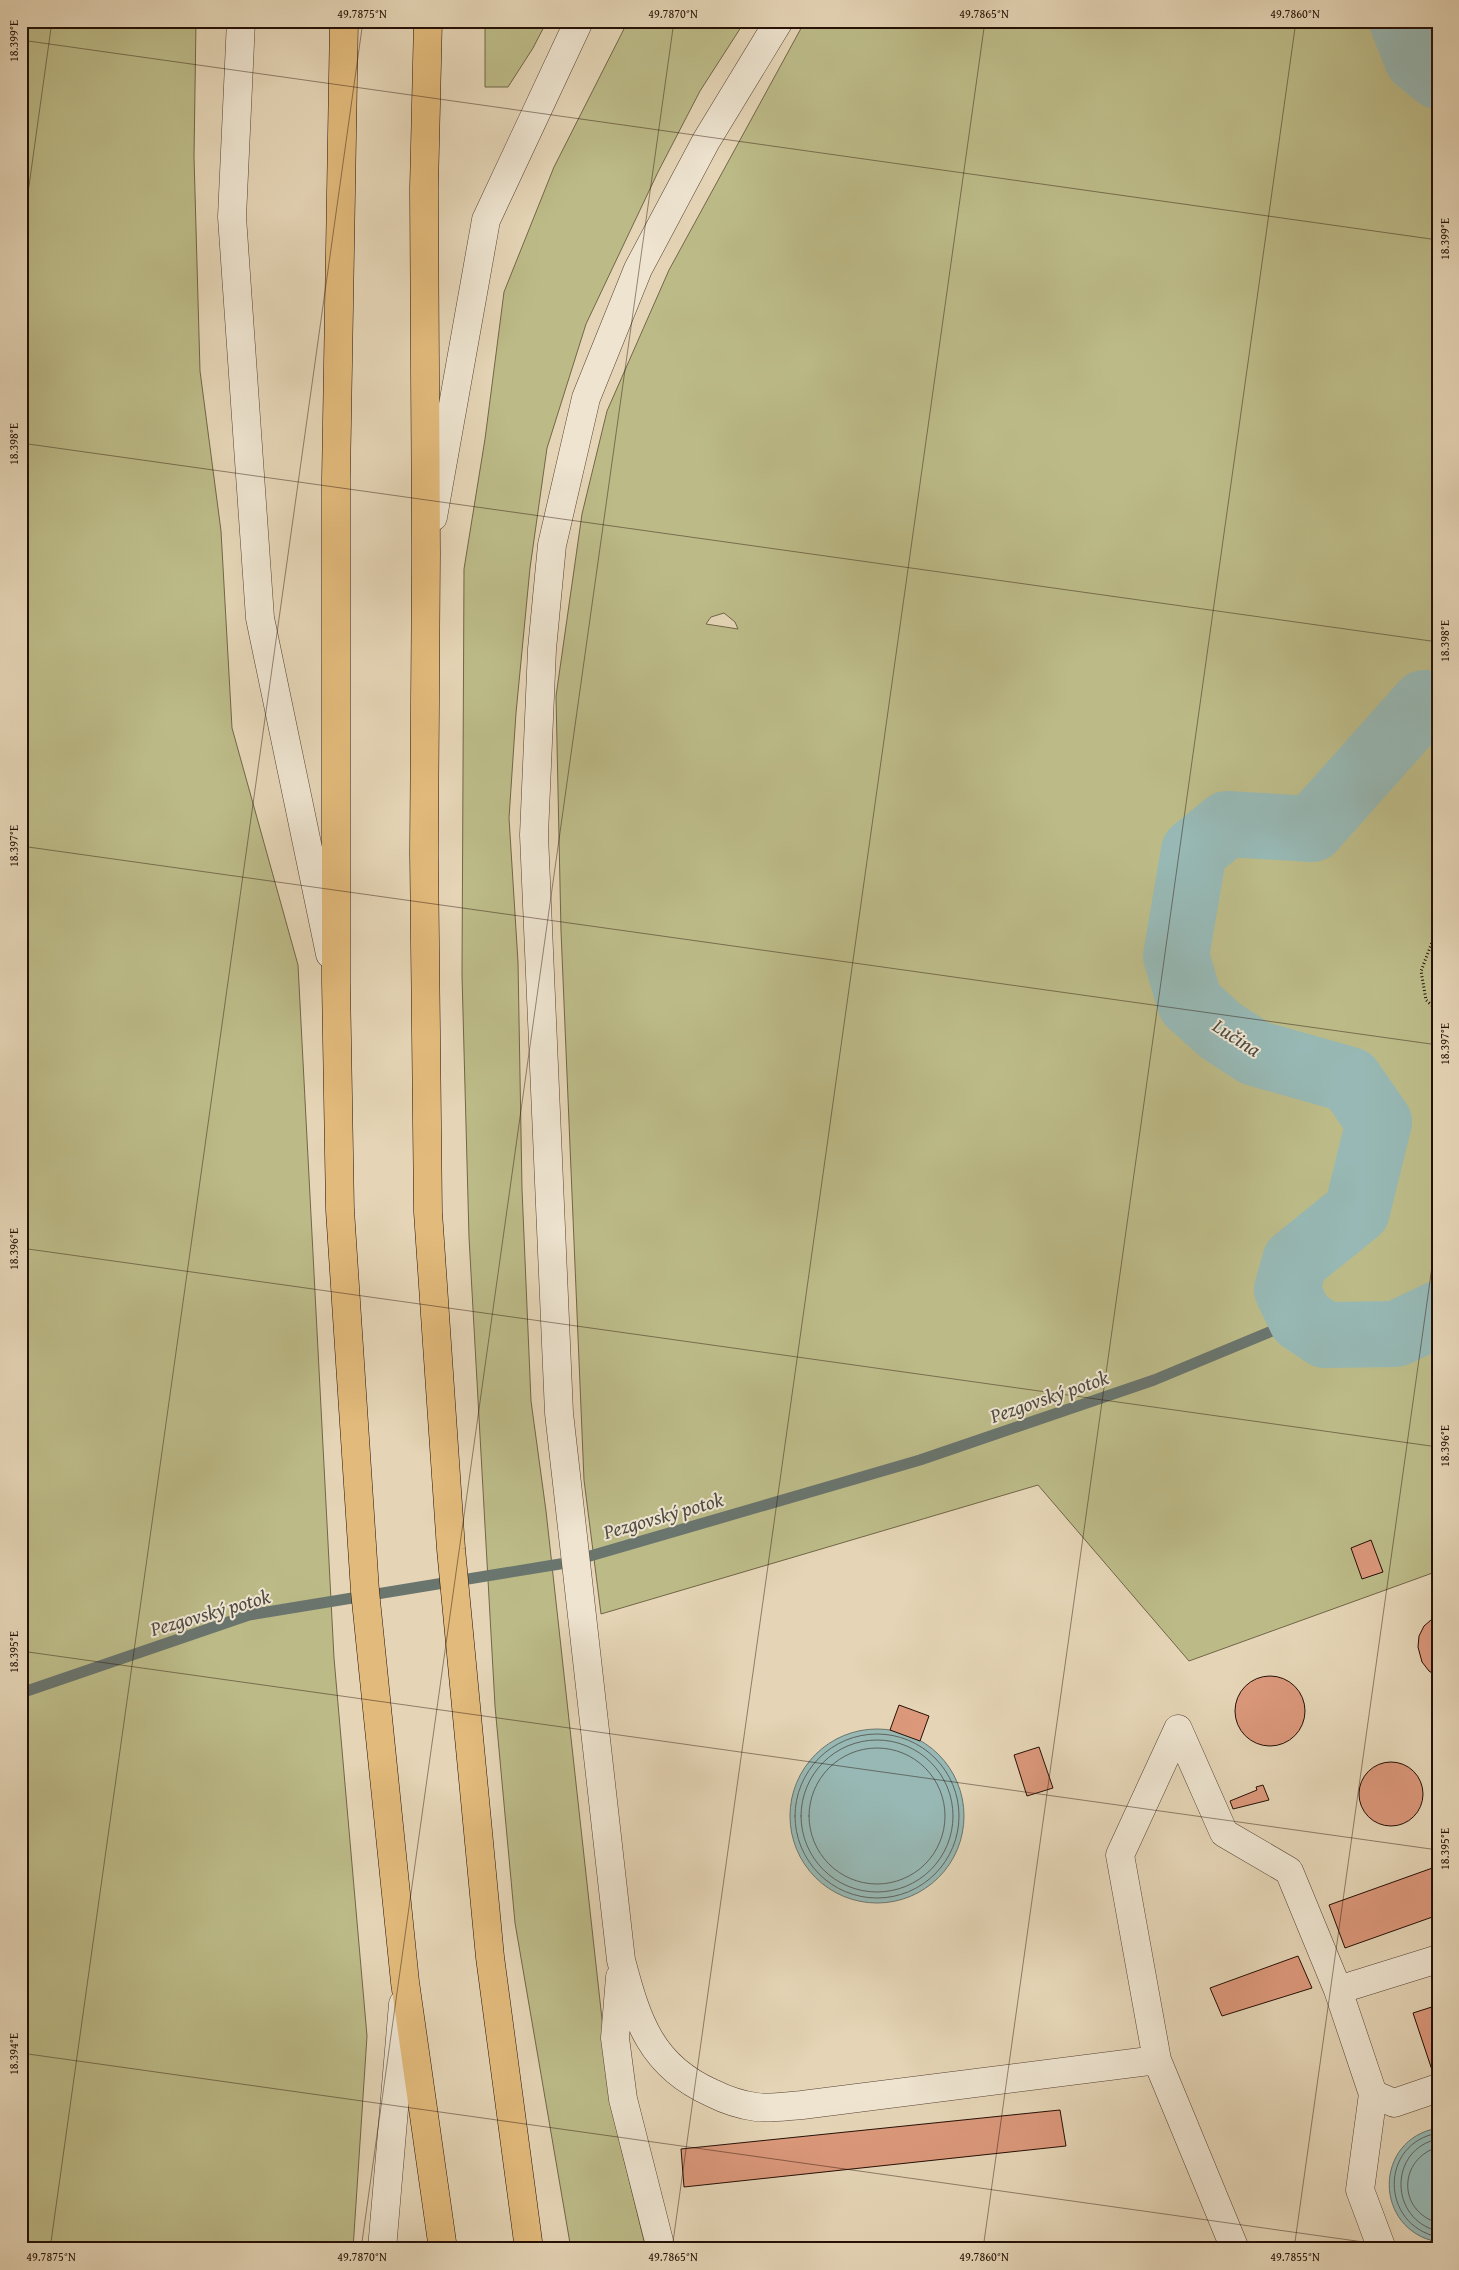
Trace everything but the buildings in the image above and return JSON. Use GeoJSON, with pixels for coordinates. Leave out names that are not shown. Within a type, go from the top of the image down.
{"type":"FeatureCollection","features":[{"type":"Feature","properties":{"kind":"highway"},"geometry":{"type":"LineString","coordinates":[[344,21],[336,479],[336,982],[340,1210],[365,1591],[405,1982],[443,2249]]}},
{"type":"Feature","properties":{"kind":"highway"},"geometry":{"type":"LineString","coordinates":[[428,21],[424,188],[426,553],[424,853],[428,1212],[452,1548],[490,1957],[529,2249]]}},
{"type":"Feature","properties":{"kind":"lane"},"geometry":{"type":"LineString","coordinates":[[241,21],[232,217],[260,618],[336,982]]}},
{"type":"Feature","properties":{"kind":"lane"},"geometry":{"type":"LineString","coordinates":[[426,553],[486,220],[579,21]]}},
{"type":"Feature","properties":{"kind":"lane"},"geometry":{"type":"LineString","coordinates":[[779,21],[706,141],[638,269],[586,398],[552,545],[542,649],[534,835],[559,1413],[621,1960],[631,1999],[644,2031],[657,2052],[671,2068],[701,2088],[724,2099],[756,2107],[802,2105],[1157,2060]]}},
{"type":"Feature","properties":{"kind":"lane"},"geometry":{"type":"LineString","coordinates":[[1235,2249],[1157,2060],[1120,1856],[1178,1729],[1224,1833],[1289,1871],[1338,1990],[1373,2094],[1360,2190],[1382,2249]]}},
{"type":"Feature","properties":{"kind":"lane"},"geometry":{"type":"LineString","coordinates":[[1338,1990],[1438,1959]]}},
{"type":"Feature","properties":{"kind":"lane"},"geometry":{"type":"LineString","coordinates":[[621,1960],[614,2038],[623,2099],[661,2249]]}},
{"type":"Feature","properties":{"kind":"lane"},"geometry":{"type":"LineString","coordinates":[[382,2249],[405,1982]]}},
{"type":"Feature","properties":{"kind":"lane"},"geometry":{"type":"LineString","coordinates":[[1373,2094],[1394,2103],[1438,2088]]}},
{"type":"Feature","properties":{"kind":"path"},"geometry":{"type":"LineString","coordinates":[[1438,926],[1421,972],[1426,1000],[1438,1011]]}},
{"type":"Feature","properties":{"kind":"shaded area"},"geometry":{"type":"Polygon","coordinates":[[[21,21],[196,21],[194,157],[200,371],[221,531],[232,728],[298,965],[334,1658],[367,2036],[353,2249],[21,2249],[21,21]]]}},
{"type":"Feature","properties":{"kind":"shaded area"},"geometry":{"type":"Polygon","coordinates":[[[485,21],[547,21],[533,48],[508,87],[485,87],[485,21]]]}},
{"type":"Feature","properties":{"kind":"shaded area"},"geometry":{"type":"Polygon","coordinates":[[[628,21],[745,21],[700,91],[658,172],[586,324],[547,448],[530,568],[516,713],[509,818],[518,962],[522,1189],[531,1401],[546,1511],[612,2110],[646,2249],[571,2249],[515,1923],[495,1706],[469,1237],[462,975],[464,569],[485,439],[504,292],[554,167],[628,21]]]}},
{"type":"Feature","properties":{"kind":"shaded area"},"geometry":{"type":"Polygon","coordinates":[[[805,21],[1438,21],[1438,1571],[1189,1661],[1038,1485],[601,1614],[584,1480],[561,931],[556,696],[582,514],[607,411],[669,270],[805,21]],[[724,613],[711,617],[706,624],[738,629],[735,622],[724,613]]]}},
{"type":"Feature","properties":{"kind":"water"},"geometry":{"type":"Polygon","coordinates":[[[868,1729],[886,1729],[918,1739],[944,1761],[954,1775],[960,1791],[964,1825],[954,1857],[932,1883],[918,1893],[902,1899],[886,1903],[868,1903],[836,1893],[810,1871],[800,1857],[794,1841],[790,1825],[790,1807],[800,1775],[822,1749],[836,1739],[852,1733],[868,1729]]]}},
{"type":"Feature","properties":{"kind":"water"},"geometry":{"type":"Polygon","coordinates":[[[1438,2128],[1438,2242],[1417,2234],[1401,2221],[1392,2204],[1389,2185],[1392,2166],[1401,2149],[1417,2136],[1438,2128]]]}},
{"type":"Feature","properties":{"kind":"waterway","name":"Lučina"},"geometry":{"type":"LineString","coordinates":[[1402,21],[1417,59],[1438,76]]}},
{"type":"Feature","properties":{"kind":"waterway","name":"Lučina"},"geometry":{"type":"LineString","coordinates":[[1438,704],[1424,703],[1312,829],[1227,824],[1194,851],[1176,956],[1190,1003],[1221,1031],[1255,1053],[1350,1080],[1379,1122],[1357,1211],[1295,1261],[1287,1290],[1301,1319],[1325,1335],[1396,1334],[1438,1314]]}},
{"type":"Feature","properties":{"kind":"waterway","name":"Pezgovský potok"},"geometry":{"type":"LineString","coordinates":[[21,1693],[249,1615],[566,1563],[920,1460],[1154,1380],[1301,1319]]}}]}
